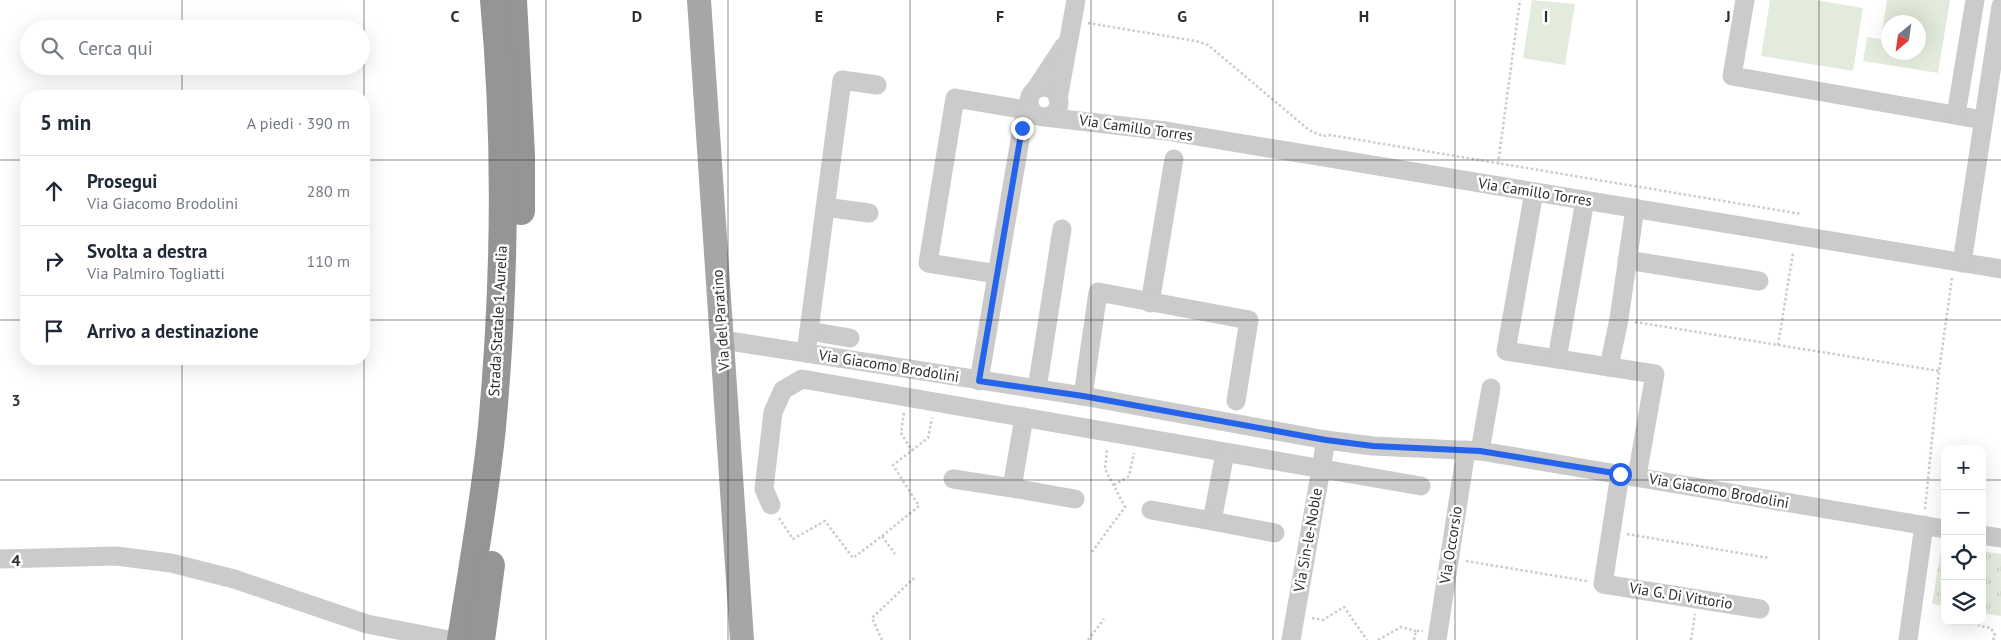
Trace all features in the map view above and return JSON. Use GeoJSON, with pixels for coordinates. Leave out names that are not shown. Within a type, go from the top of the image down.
{"type":"FeatureCollection","features":[{"type":"Feature","properties":{"kind":"highway","name":"Strada Statale 1 Aurelia"},"geometry":{"type":"LineString","coordinates":[[481,640],[476,607],[492,428],[502,276],[502,154],[494,0]]}},
{"type":"Feature","properties":{"kind":"highway","name":"Strada Statale 1 Aurelia"},"geometry":{"type":"LineString","coordinates":[[461,640],[476,607],[510,432],[520,278],[521,154],[513,0]]}},
{"type":"Feature","properties":{"kind":"main road","name":"Via del Paratino"},"geometry":{"type":"LineString","coordinates":[[700,0],[742,640]]}},
{"type":"Feature","properties":{"kind":"street"},"geometry":{"type":"LineString","coordinates":[[1053,110],[1076,0]]}},
{"type":"Feature","properties":{"kind":"street"},"geometry":{"type":"LineString","coordinates":[[1745,0],[1732,76],[1983,120]]}},
{"type":"Feature","properties":{"kind":"street"},"geometry":{"type":"LineString","coordinates":[[1956,116],[1976,0]]}},
{"type":"Feature","properties":{"kind":"street"},"geometry":{"type":"LineString","coordinates":[[1958,262],[2001,6]]}},
{"type":"Feature","properties":{"kind":"street"},"geometry":{"type":"LineString","coordinates":[[1053,110],[1030,98],[1068,39]]}},
{"type":"Feature","properties":{"kind":"street"},"geometry":{"type":"LineString","coordinates":[[806,353],[842,80],[877,85]]}},
{"type":"Feature","properties":{"kind":"street","name":"Via Camillo Torres"},"geometry":{"type":"LineString","coordinates":[[997,274],[928,263],[955,98],[1053,110],[1166,131],[2001,269]]}},
{"type":"Feature","properties":{"kind":"street"},"geometry":{"type":"LineString","coordinates":[[979,381],[1022,128],[1026,116],[1053,110]]}},
{"type":"Feature","properties":{"kind":"street"},"geometry":{"type":"LineString","coordinates":[[1150,303],[1174,159]]}},
{"type":"Feature","properties":{"kind":"street"},"geometry":{"type":"LineString","coordinates":[[1534,192],[1506,350],[1655,374],[1603,584]]}},
{"type":"Feature","properties":{"kind":"street"},"geometry":{"type":"LineString","coordinates":[[1557,359],[1585,200]]}},
{"type":"Feature","properties":{"kind":"street"},"geometry":{"type":"LineString","coordinates":[[825,207],[869,213]]}},
{"type":"Feature","properties":{"kind":"street"},"geometry":{"type":"LineString","coordinates":[[1609,367],[1619,319],[1635,208]]}},
{"type":"Feature","properties":{"kind":"street"},"geometry":{"type":"LineString","coordinates":[[1037,389],[1062,229]]}},
{"type":"Feature","properties":{"kind":"street"},"geometry":{"type":"LineString","coordinates":[[1627,260],[1759,281]]}},
{"type":"Feature","properties":{"kind":"street"},"geometry":{"type":"LineString","coordinates":[[1083,396],[1098,292],[1249,320],[1236,401]]}},
{"type":"Feature","properties":{"kind":"street"},"geometry":{"type":"LineString","coordinates":[[809,331],[850,338]]}},
{"type":"Feature","properties":{"kind":"street","name":"Via Giacomo Brodolini"},"geometry":{"type":"LineString","coordinates":[[723,340],[1083,396],[1326,440],[1373,446],[1473,451],[1629,475],[1778,502],[1941,528]]}},
{"type":"Feature","properties":{"kind":"street"},"geometry":{"type":"LineString","coordinates":[[921,399],[926,372]]}},
{"type":"Feature","properties":{"kind":"street"},"geometry":{"type":"LineString","coordinates":[[771,505],[764,489],[773,412],[783,390],[802,380],[1421,486]]}},
{"type":"Feature","properties":{"kind":"street","name":"Via Occorsio"},"geometry":{"type":"LineString","coordinates":[[1437,640],[1449,558],[1473,451],[1491,388]]}},
{"type":"Feature","properties":{"kind":"street"},"geometry":{"type":"LineString","coordinates":[[1123,435],[1128,404]]}},
{"type":"Feature","properties":{"kind":"street"},"geometry":{"type":"LineString","coordinates":[[1012,488],[1024,418]]}},
{"type":"Feature","properties":{"kind":"street","name":"Via Sin-le-Noble"},"geometry":{"type":"LineString","coordinates":[[1291,640],[1326,440]]}},
{"type":"Feature","properties":{"kind":"street"},"geometry":{"type":"LineString","coordinates":[[1212,522],[1225,452]]}},
{"type":"Feature","properties":{"kind":"street"},"geometry":{"type":"LineString","coordinates":[[953,479],[1075,499]]}},
{"type":"Feature","properties":{"kind":"street"},"geometry":{"type":"LineString","coordinates":[[1150,510],[1275,533]]}},
{"type":"Feature","properties":{"kind":"street"},"geometry":{"type":"LineString","coordinates":[[1908,640],[1924,525]]}},
{"type":"Feature","properties":{"kind":"street"},"geometry":{"type":"LineString","coordinates":[[1986,536],[2001,538]]}},
{"type":"Feature","properties":{"kind":"street"},"geometry":{"type":"LineString","coordinates":[[0,559],[116,556],[171,564],[234,579],[367,624],[449,640]]}},
{"type":"Feature","properties":{"kind":"street","name":"Via G. Di Vittorio"},"geometry":{"type":"LineString","coordinates":[[1603,584],[1760,609]]}},
{"type":"Feature","properties":{"kind":"path"},"geometry":{"type":"LineString","coordinates":[[1498,164],[1520,0]]}},
{"type":"Feature","properties":{"kind":"path"},"geometry":{"type":"LineString","coordinates":[[1072,20],[1196,41],[1208,45],[1316,134],[1801,214]]}},
{"type":"Feature","properties":{"kind":"path"},"geometry":{"type":"LineString","coordinates":[[1778,345],[1796,235]]}},
{"type":"Feature","properties":{"kind":"path"},"geometry":{"type":"LineString","coordinates":[[1924,525],[1939,371],[1958,262]]}},
{"type":"Feature","properties":{"kind":"path"},"geometry":{"type":"LineString","coordinates":[[1619,319],[1939,371]]}},
{"type":"Feature","properties":{"kind":"path"},"geometry":{"type":"LineString","coordinates":[[912,451],[901,433],[921,399]]}},
{"type":"Feature","properties":{"kind":"path"},"geometry":{"type":"LineString","coordinates":[[771,505],[793,539],[825,521],[853,558],[919,506],[893,465],[928,438],[921,399]]}},
{"type":"Feature","properties":{"kind":"path"},"geometry":{"type":"LineString","coordinates":[[1114,485],[1129,476],[1123,435]]}},
{"type":"Feature","properties":{"kind":"path"},"geometry":{"type":"LineString","coordinates":[[1092,552],[1125,507],[1105,469],[1123,435]]}},
{"type":"Feature","properties":{"kind":"path"},"geometry":{"type":"LineString","coordinates":[[1625,534],[1769,558]]}},
{"type":"Feature","properties":{"kind":"path"},"geometry":{"type":"LineString","coordinates":[[882,536],[895,554]]}},
{"type":"Feature","properties":{"kind":"path"},"geometry":{"type":"LineString","coordinates":[[1449,558],[1603,584]]}},
{"type":"Feature","properties":{"kind":"path"},"geometry":{"type":"LineString","coordinates":[[882,640],[872,618],[914,578]]}},
{"type":"Feature","properties":{"kind":"path"},"geometry":{"type":"LineString","coordinates":[[1691,640],[1698,599]]}},
{"type":"Feature","properties":{"kind":"path"},"geometry":{"type":"LineString","coordinates":[[1295,615],[1323,620],[1344,607],[1367,640]]}},
{"type":"Feature","properties":{"kind":"path"},"geometry":{"type":"LineString","coordinates":[[1088,640],[1104,619]]}},
{"type":"Feature","properties":{"kind":"path"},"geometry":{"type":"LineString","coordinates":[[1979,625],[1992,628],[1995,635],[1993,640]]}},
{"type":"Feature","properties":{"kind":"path"},"geometry":{"type":"LineString","coordinates":[[1378,640],[1401,627],[1416,631]]}},
{"type":"Feature","properties":{"kind":"green space"},"geometry":{"type":"Polygon","coordinates":[[[1532,0],[1575,4],[1565,65],[1523,58],[1532,0]]]}},
{"type":"Feature","properties":{"kind":"green space"},"geometry":{"type":"Polygon","coordinates":[[[1770,0],[1815,0],[1863,8],[1853,71],[1761,56],[1770,0]]]}},
{"type":"Feature","properties":{"kind":"green space"},"geometry":{"type":"Polygon","coordinates":[[[1887,0],[1950,0],[1938,73],[1863,61],[1867,37],[1881,39],[1881,60],[1926,60],[1926,15],[1885,15],[1887,0]]]}},
{"type":"Feature","properties":{"kind":"green space"},"geometry":{"type":"Polygon","coordinates":[[[1941,550],[1941,605],[1932,604],[1941,550]]]}},
{"type":"Feature","properties":{"kind":"green space"},"geometry":{"type":"Polygon","coordinates":[[[1986,552],[2001,554],[2001,616],[1986,614],[1986,552]]]}},
{"type":"Feature","properties":{"kind":"route"},"geometry":{"type":"LineString","coordinates":[[1022,128],[979,381],[1083,396],[1326,440],[1373,446],[1453,448],[1480,451],[1620,474]]}}]}
